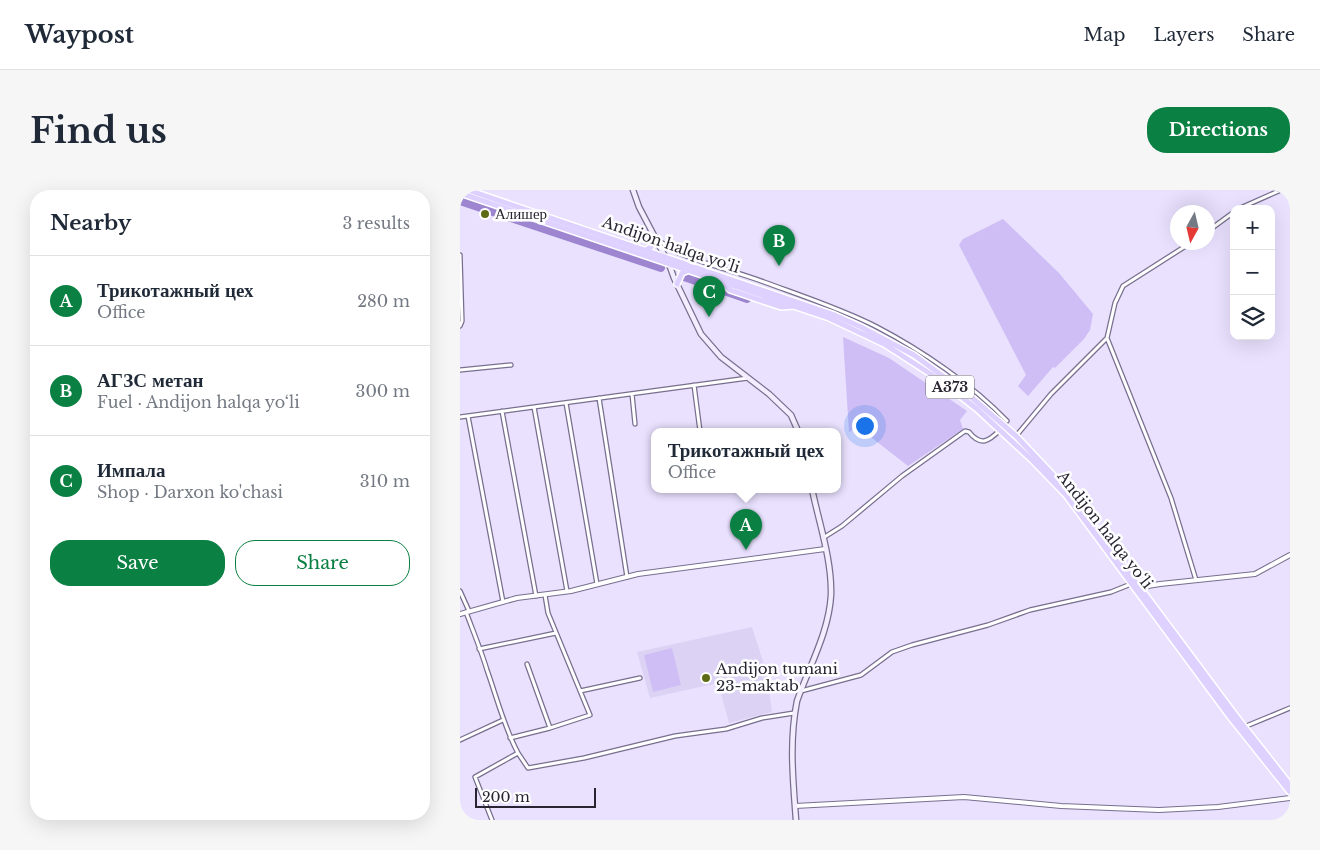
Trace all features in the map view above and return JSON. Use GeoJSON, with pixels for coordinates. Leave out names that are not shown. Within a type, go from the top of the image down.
{"type":"FeatureCollection","features":[{"type":"Feature","properties":{"kind":"highway","name":"Andijon halqa yo‘li"},"geometry":{"type":"LineString","coordinates":[[468,190],[664,256],[850,328],[884,344],[916,363],[958,393],[1032,460],[1060,489],[1231,718],[1290,792]]}},
{"type":"Feature","properties":{"kind":"highway","name":"Andijon halqa yo‘li"},"geometry":{"type":"LineString","coordinates":[[460,193],[668,264],[785,297],[861,327],[914,356],[970,396],[1016,436],[1068,490],[1244,727],[1290,785]]}},
{"type":"Feature","properties":{"kind":"highway"},"geometry":{"type":"LineString","coordinates":[[646,250],[656,241]]}},
{"type":"Feature","properties":{"kind":"highway"},"geometry":{"type":"LineString","coordinates":[[722,279],[724,269]]}},
{"type":"Feature","properties":{"kind":"highway"},"geometry":{"type":"LineString","coordinates":[[677,284],[682,273],[689,270]]}},
{"type":"Feature","properties":{"kind":"highway"},"geometry":{"type":"LineString","coordinates":[[785,297],[786,290]]}},
{"type":"Feature","properties":{"kind":"highway"},"geometry":{"type":"LineString","coordinates":[[1007,421],[1007,429]]}},
{"type":"Feature","properties":{"kind":"main road"},"geometry":{"type":"LineString","coordinates":[[633,190],[639,207],[701,334],[721,357],[769,394],[791,415],[797,428]]}},
{"type":"Feature","properties":{"kind":"main road"},"geometry":{"type":"LineString","coordinates":[[796,820],[792,772],[794,713],[800,692],[824,631],[831,596],[825,549],[813,493]]}},
{"type":"Feature","properties":{"kind":"street"},"geometry":{"type":"LineString","coordinates":[[1247,205],[1281,190]]}},
{"type":"Feature","properties":{"kind":"street"},"geometry":{"type":"LineString","coordinates":[[1215,226],[1230,215]]}},
{"type":"Feature","properties":{"kind":"street"},"geometry":{"type":"LineString","coordinates":[[656,241],[665,244],[680,254],[786,290],[877,327],[932,361],[989,402],[1007,421]]}},
{"type":"Feature","properties":{"kind":"street"},"geometry":{"type":"LineString","coordinates":[[1179,250],[1123,286],[1115,303],[1108,338],[1171,498],[1196,580]]}},
{"type":"Feature","properties":{"kind":"street"},"geometry":{"type":"LineString","coordinates":[[460,255],[462,314],[460,326]]}},
{"type":"Feature","properties":{"kind":"street"},"geometry":{"type":"LineString","coordinates":[[1016,436],[1052,394],[1108,338]]}},
{"type":"Feature","properties":{"kind":"street"},"geometry":{"type":"LineString","coordinates":[[460,370],[511,365]]}},
{"type":"Feature","properties":{"kind":"street"},"geometry":{"type":"LineString","coordinates":[[460,417],[748,378]]}},
{"type":"Feature","properties":{"kind":"street"},"geometry":{"type":"LineString","coordinates":[[694,386],[700,428]]}},
{"type":"Feature","properties":{"kind":"street"},"geometry":{"type":"LineString","coordinates":[[632,394],[635,424]]}},
{"type":"Feature","properties":{"kind":"street"},"geometry":{"type":"LineString","coordinates":[[599,398],[627,577]]}},
{"type":"Feature","properties":{"kind":"street"},"geometry":{"type":"LineString","coordinates":[[566,403],[597,584]]}},
{"type":"Feature","properties":{"kind":"street"},"geometry":{"type":"LineString","coordinates":[[534,407],[567,592]]}},
{"type":"Feature","properties":{"kind":"street"},"geometry":{"type":"LineString","coordinates":[[502,411],[536,596]]}},
{"type":"Feature","properties":{"kind":"street"},"geometry":{"type":"LineString","coordinates":[[468,416],[503,602]]}},
{"type":"Feature","properties":{"kind":"street"},"geometry":{"type":"LineString","coordinates":[[823,539],[842,526],[902,476],[965,431],[969,432],[974,438],[986,441],[991,439],[1000,430]]}},
{"type":"Feature","properties":{"kind":"street"},"geometry":{"type":"LineString","coordinates":[[460,614],[517,598],[567,592],[627,577],[825,549]]}},
{"type":"Feature","properties":{"kind":"street"},"geometry":{"type":"LineString","coordinates":[[1142,589],[1148,586],[1255,574],[1290,554]]}},
{"type":"Feature","properties":{"kind":"street"},"geometry":{"type":"LineString","coordinates":[[800,692],[861,675],[892,652],[912,645],[1030,610],[1111,592],[1132,584]]}},
{"type":"Feature","properties":{"kind":"street"},"geometry":{"type":"LineString","coordinates":[[460,591],[503,720],[510,738],[528,768],[584,758],[675,736],[726,729],[762,718],[794,713]]}},
{"type":"Feature","properties":{"kind":"street"},"geometry":{"type":"LineString","coordinates":[[510,738],[590,715],[548,613],[545,595]]}},
{"type":"Feature","properties":{"kind":"street"},"geometry":{"type":"LineString","coordinates":[[479,649],[556,633]]}},
{"type":"Feature","properties":{"kind":"street"},"geometry":{"type":"LineString","coordinates":[[527,664],[550,728]]}},
{"type":"Feature","properties":{"kind":"street"},"geometry":{"type":"LineString","coordinates":[[580,691],[640,678]]}},
{"type":"Feature","properties":{"kind":"street"},"geometry":{"type":"LineString","coordinates":[[1244,727],[1290,708]]}},
{"type":"Feature","properties":{"kind":"street"},"geometry":{"type":"LineString","coordinates":[[460,740],[503,720]]}},
{"type":"Feature","properties":{"kind":"street"},"geometry":{"type":"LineString","coordinates":[[492,820],[475,777],[518,753]]}},
{"type":"Feature","properties":{"kind":"street"},"geometry":{"type":"LineString","coordinates":[[795,806],[964,797],[1061,806],[1159,810],[1218,808],[1290,798]]}},
{"type":"Feature","properties":{"kind":"shaded area"},"geometry":{"type":"Polygon","coordinates":[[[1003,219],[1059,273],[1093,314],[1090,330],[1084,339],[1055,368],[1053,367],[1028,396],[1018,386],[1026,375],[959,245],[963,239],[1003,219]]]}},
{"type":"Feature","properties":{"kind":"shaded area"},"geometry":{"type":"Polygon","coordinates":[[[843,337],[889,358],[967,411],[960,420],[963,429],[908,466],[858,427],[849,432],[843,337]]]}},
{"type":"Feature","properties":{"kind":"shaded area","name":"Andijon tumani 23-maktab"},"geometry":{"type":"Polygon","coordinates":[[[752,627],[767,674],[772,712],[729,723],[718,683],[650,698],[637,652],[752,627]]]}},
{"type":"Feature","properties":{"kind":"shaded area"},"geometry":{"type":"Polygon","coordinates":[[[672,648],[681,685],[653,692],[644,655],[672,648]]]}},
{"type":"Feature","properties":{"kind":"waterway"},"geometry":{"type":"LineString","coordinates":[[460,201],[661,268]]}},
{"type":"Feature","properties":{"kind":"waterway"},"geometry":{"type":"LineString","coordinates":[[684,277],[747,299]]}},
{"type":"Feature","properties":{"kind":"place","name":"Алишер"},"geometry":{"type":"Point","coordinates":[485,214]}},
{"type":"Feature","properties":{"kind":"place","name":"АГЗС метан"},"geometry":{"type":"Point","coordinates":[779,266]}},
{"type":"Feature","properties":{"kind":"place","name":"Импала"},"geometry":{"type":"Point","coordinates":[709,317]}},
{"type":"Feature","properties":{"kind":"place","name":"Трикотажный цех"},"geometry":{"type":"Point","coordinates":[746,550]}},
{"type":"Feature","properties":{"kind":"place","name":"Andijon tumani 23-maktab"},"geometry":{"type":"Point","coordinates":[706,678]}}]}
